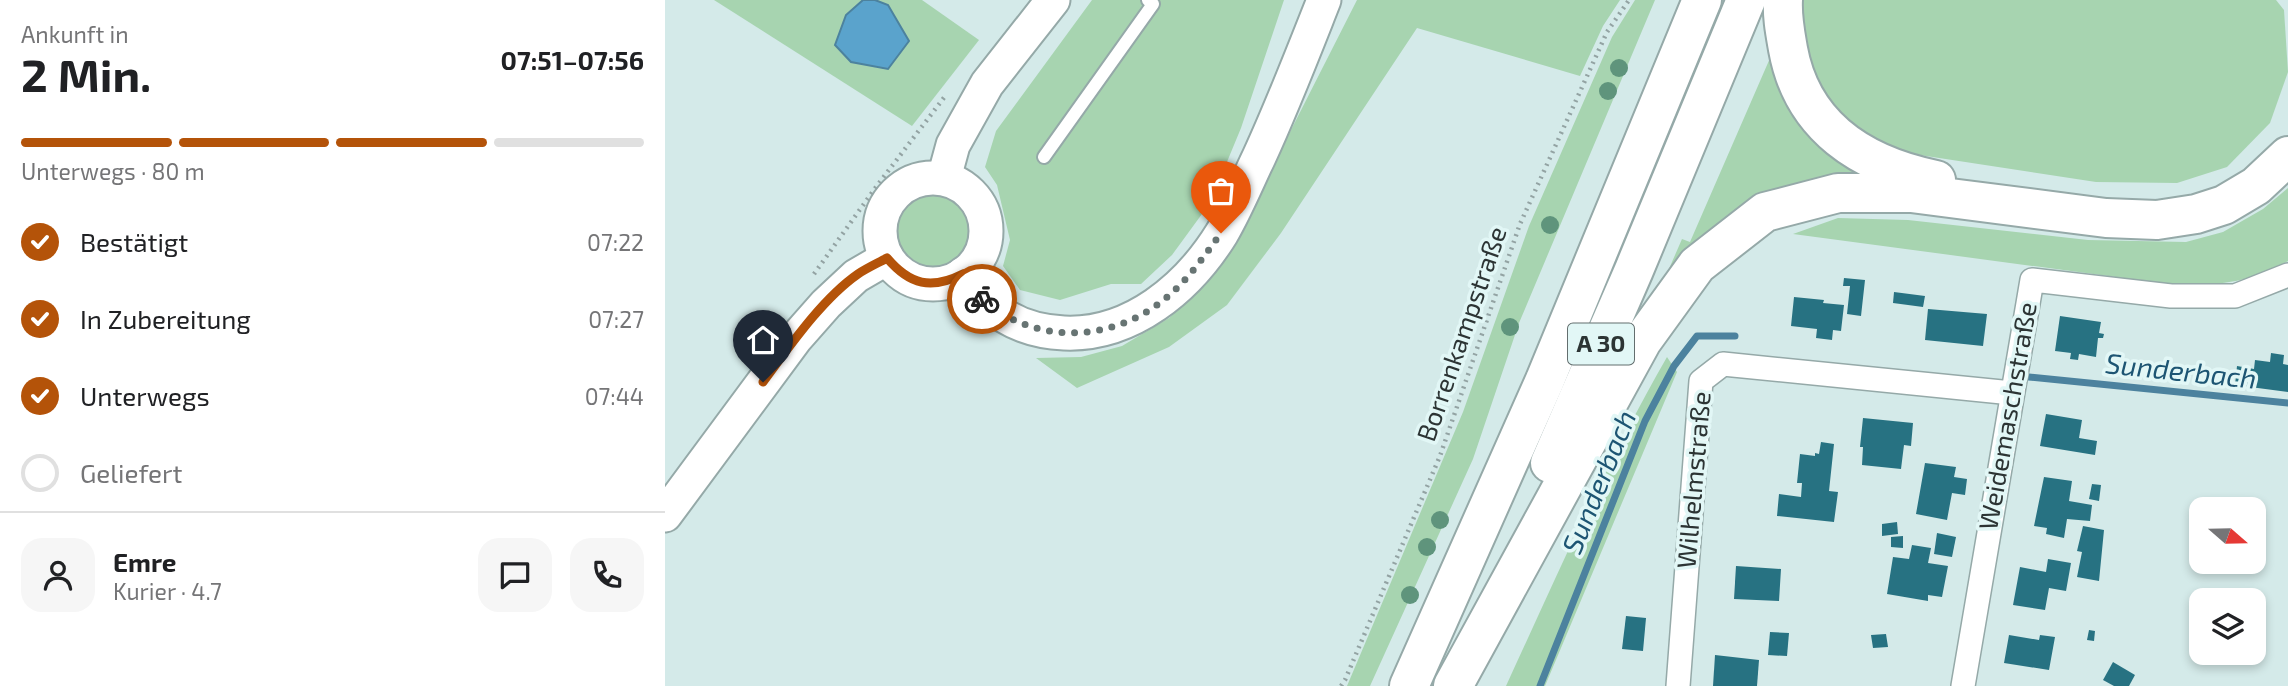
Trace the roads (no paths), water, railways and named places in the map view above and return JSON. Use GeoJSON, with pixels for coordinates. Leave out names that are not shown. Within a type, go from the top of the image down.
{"type":"FeatureCollection","features":[{"type":"Feature","properties":{"kind":"highway","name":"A 30"},"geometry":{"type":"LineString","coordinates":[[1409,686],[1545,380],[1702,0]]}},
{"type":"Feature","properties":{"kind":"highway","name":"A 30"},"geometry":{"type":"LineString","coordinates":[[1453,686],[1634,270],[1746,0]]}},
{"type":"Feature","properties":{"kind":"highway"},"geometry":{"type":"LineString","coordinates":[[1783,0],[1782,17],[1792,74],[1811,110],[1852,149],[1891,168],[1921,177],[1957,185],[2097,202],[2140,206],[2181,203],[2221,190],[2251,173],[2281,141],[2288,127]]}},
{"type":"Feature","properties":{"kind":"highway"},"geometry":{"type":"LineString","coordinates":[[1453,686],[1642,341],[1697,265],[1765,212],[1838,193],[1911,193],[2106,218],[2157,220],[2196,214],[2224,205],[2256,186],[2288,156]]}},
{"type":"Feature","properties":{"kind":"main road"},"geometry":{"type":"LineString","coordinates":[[944,178],[953,145],[987,84],[1052,0]]}},
{"type":"Feature","properties":{"kind":"main road"},"geometry":{"type":"LineString","coordinates":[[1221,233],[1237,176],[1305,0]]}},
{"type":"Feature","properties":{"kind":"main road"},"geometry":{"type":"LineString","coordinates":[[963,274],[977,295],[995,311],[1017,323],[1047,332],[1082,334],[1121,325],[1161,303],[1196,268],[1221,233],[1276,121],[1324,0]]}},
{"type":"Feature","properties":{"kind":"main road"},"geometry":{"type":"LineString","coordinates":[[944,178],[963,186],[977,201],[985,220],[985,240],[978,259],[963,274],[948,282],[930,284],[913,280],[898,271],[887,258],[881,243],[880,228],[883,213],[900,189],[913,181],[944,178]]}},
{"type":"Feature","properties":{"kind":"main road"},"geometry":{"type":"LineString","coordinates":[[665,515],[796,338],[856,276],[887,258]]}},
{"type":"Feature","properties":{"kind":"street","name":"Weidemaschstraße"},"geometry":{"type":"LineString","coordinates":[[1963,686],[2032,280],[2171,296],[2235,296],[2288,275]]}},
{"type":"Feature","properties":{"kind":"street","name":"Wilhelmstraße"},"geometry":{"type":"LineString","coordinates":[[1678,686],[1701,381],[1723,364],[2012,393]]}},
{"type":"Feature","properties":{"kind":"lane"},"geometry":{"type":"LineString","coordinates":[[1044,157],[1153,4],[1147,0]]}},
{"type":"Feature","properties":{"kind":"water"},"geometry":{"type":"Polygon","coordinates":[[[863,0],[875,0],[888,5],[909,41],[888,69],[851,62],[835,45],[846,15],[863,0]]]}},
{"type":"Feature","properties":{"kind":"waterway","name":"Sunderbach"},"geometry":{"type":"LineString","coordinates":[[1540,686],[1645,421],[1674,366],[1697,336],[1735,336]]}},
{"type":"Feature","properties":{"kind":"waterway","name":"Sunderbach"},"geometry":{"type":"LineString","coordinates":[[2029,377],[2288,403]]}}]}
